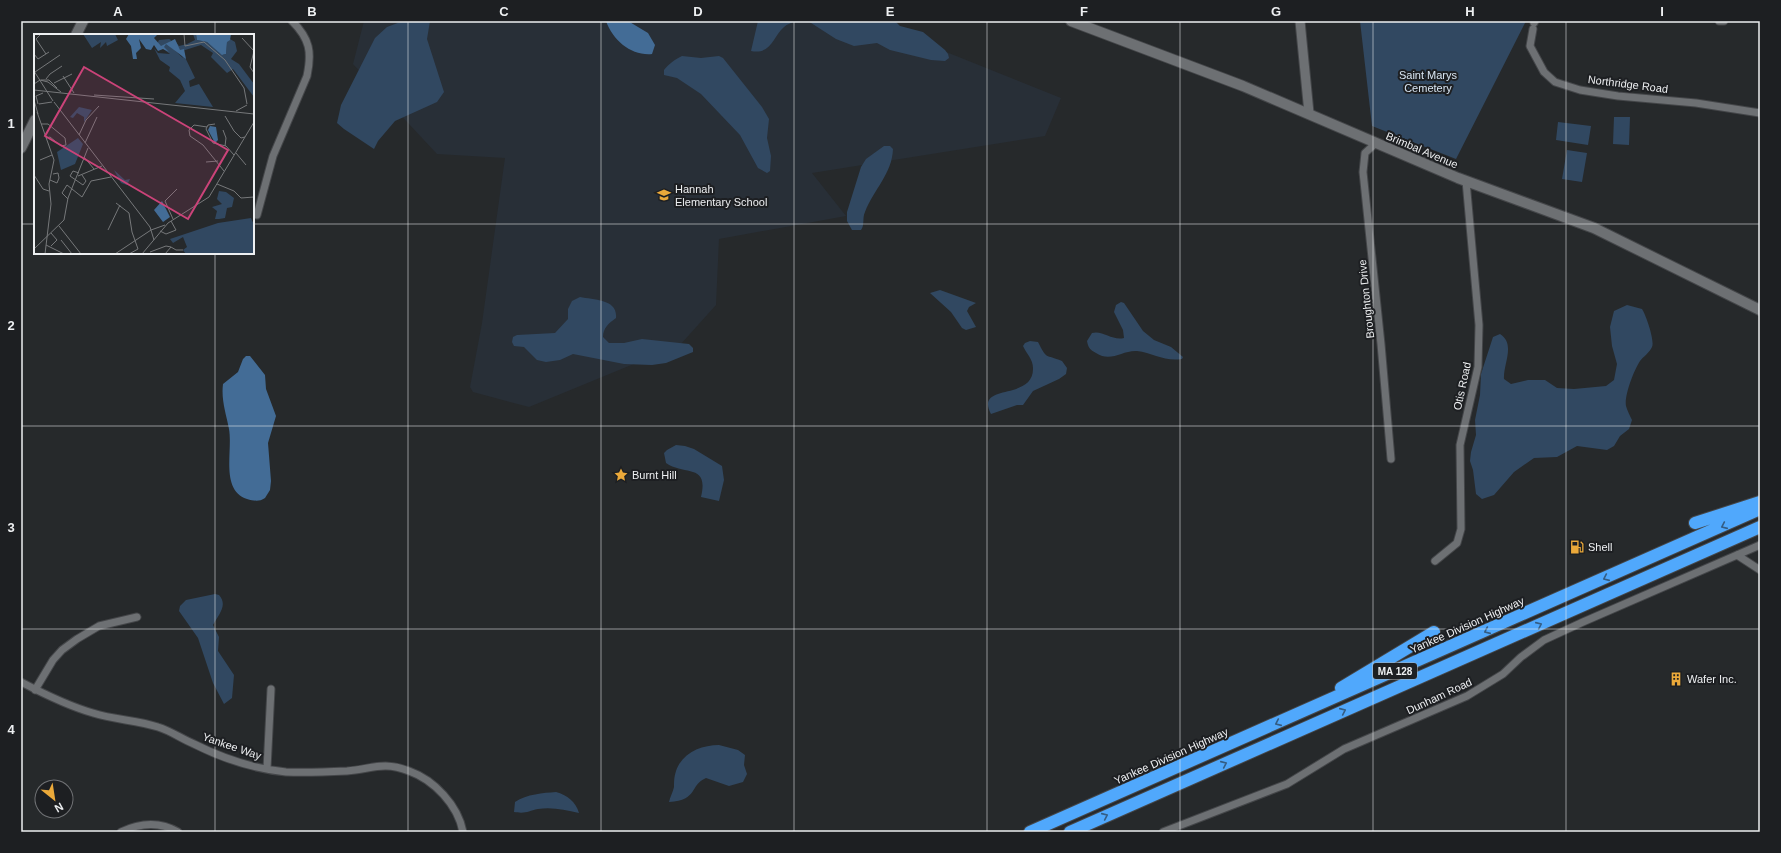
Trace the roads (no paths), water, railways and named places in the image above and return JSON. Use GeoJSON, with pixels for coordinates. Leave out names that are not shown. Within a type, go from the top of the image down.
{"type":"FeatureCollection","features":[{"type":"Feature","properties":{"kind":"highway"},"geometry":{"type":"LineString","coordinates":[[1695,523],[1760,502]]}},
{"type":"Feature","properties":{"kind":"highway","name":"Yankee Division Highway"},"geometry":{"type":"LineString","coordinates":[[1030,832],[1760,510]]}},
{"type":"Feature","properties":{"kind":"highway","name":"MA 128"},"geometry":{"type":"LineString","coordinates":[[1070,832],[1760,527]]}},
{"type":"Feature","properties":{"kind":"highway"},"geometry":{"type":"LineString","coordinates":[[1296,715],[1434,632]]}},
{"type":"Feature","properties":{"kind":"main road"},"geometry":{"type":"LineString","coordinates":[[76,34],[83,21]]}},
{"type":"Feature","properties":{"kind":"main road","name":"Brimbal Avenue"},"geometry":{"type":"LineString","coordinates":[[1075,22],[1238,84],[1466,181],[1594,228],[1760,310]]}},
{"type":"Feature","properties":{"kind":"main road"},"geometry":{"type":"LineString","coordinates":[[21,148],[34,122]]}},
{"type":"Feature","properties":{"kind":"street"},"geometry":{"type":"LineString","coordinates":[[257,215],[273,156],[304,82],[310,63],[310,51],[307,40],[292,21]]}},
{"type":"Feature","properties":{"kind":"street"},"geometry":{"type":"LineString","coordinates":[[1300,21],[1309,113]]}},
{"type":"Feature","properties":{"kind":"street"},"geometry":{"type":"LineString","coordinates":[[1719,21],[1724,21]]}},
{"type":"Feature","properties":{"kind":"street","name":"Northridge Road"},"geometry":{"type":"LineString","coordinates":[[1534,24],[1530,46],[1544,72],[1555,82],[1580,90],[1618,96],[1696,103],[1760,113]]}},
{"type":"Feature","properties":{"kind":"street","name":"Broughton Drive"},"geometry":{"type":"LineString","coordinates":[[1376,143],[1365,153],[1363,172],[1391,458]]}},
{"type":"Feature","properties":{"kind":"street","name":"Otis Road"},"geometry":{"type":"LineString","coordinates":[[1435,561],[1457,543],[1461,529],[1460,445],[1478,367],[1479,325],[1466,181]]}},
{"type":"Feature","properties":{"kind":"street","name":"Dunham Road"},"geometry":{"type":"LineString","coordinates":[[1163,832],[1287,784],[1344,749],[1467,696],[1503,674],[1521,657],[1544,640],[1737,554],[1760,546]]}},
{"type":"Feature","properties":{"kind":"street"},"geometry":{"type":"LineString","coordinates":[[1737,554],[1760,570]]}},
{"type":"Feature","properties":{"kind":"street"},"geometry":{"type":"LineString","coordinates":[[35,690],[53,660],[62,650],[77,639],[99,626],[137,617]]}},
{"type":"Feature","properties":{"kind":"street","name":"Yankee Way"},"geometry":{"type":"LineString","coordinates":[[21,682],[35,690],[94,714],[152,725],[170,731],[194,744],[223,756],[267,769],[313,773],[349,771],[374,766],[392,765],[408,770],[422,776],[444,796],[462,826],[463,832]]}},
{"type":"Feature","properties":{"kind":"street"},"geometry":{"type":"LineString","coordinates":[[267,769],[271,689]]}},
{"type":"Feature","properties":{"kind":"street"},"geometry":{"type":"LineString","coordinates":[[121,832],[134,825],[146,823],[163,825],[178,832]]}},
{"type":"Feature","properties":{"kind":"place","name":"Hannah Elementary School"},"geometry":{"type":"Point","coordinates":[664,195]}},
{"type":"Feature","properties":{"kind":"place","name":"Burnt Hill"},"geometry":{"type":"Point","coordinates":[621,475]}},
{"type":"Feature","properties":{"kind":"place","name":"Shell"},"geometry":{"type":"Point","coordinates":[1577,547]}},
{"type":"Feature","properties":{"kind":"place","name":"Wafer Inc."},"geometry":{"type":"Point","coordinates":[1676,679]}},
{"type":"Feature","properties":{"kind":"park label","name":"Saint Marys Cemetery"},"geometry":{"type":"Point","coordinates":[1428,81]}}]}
